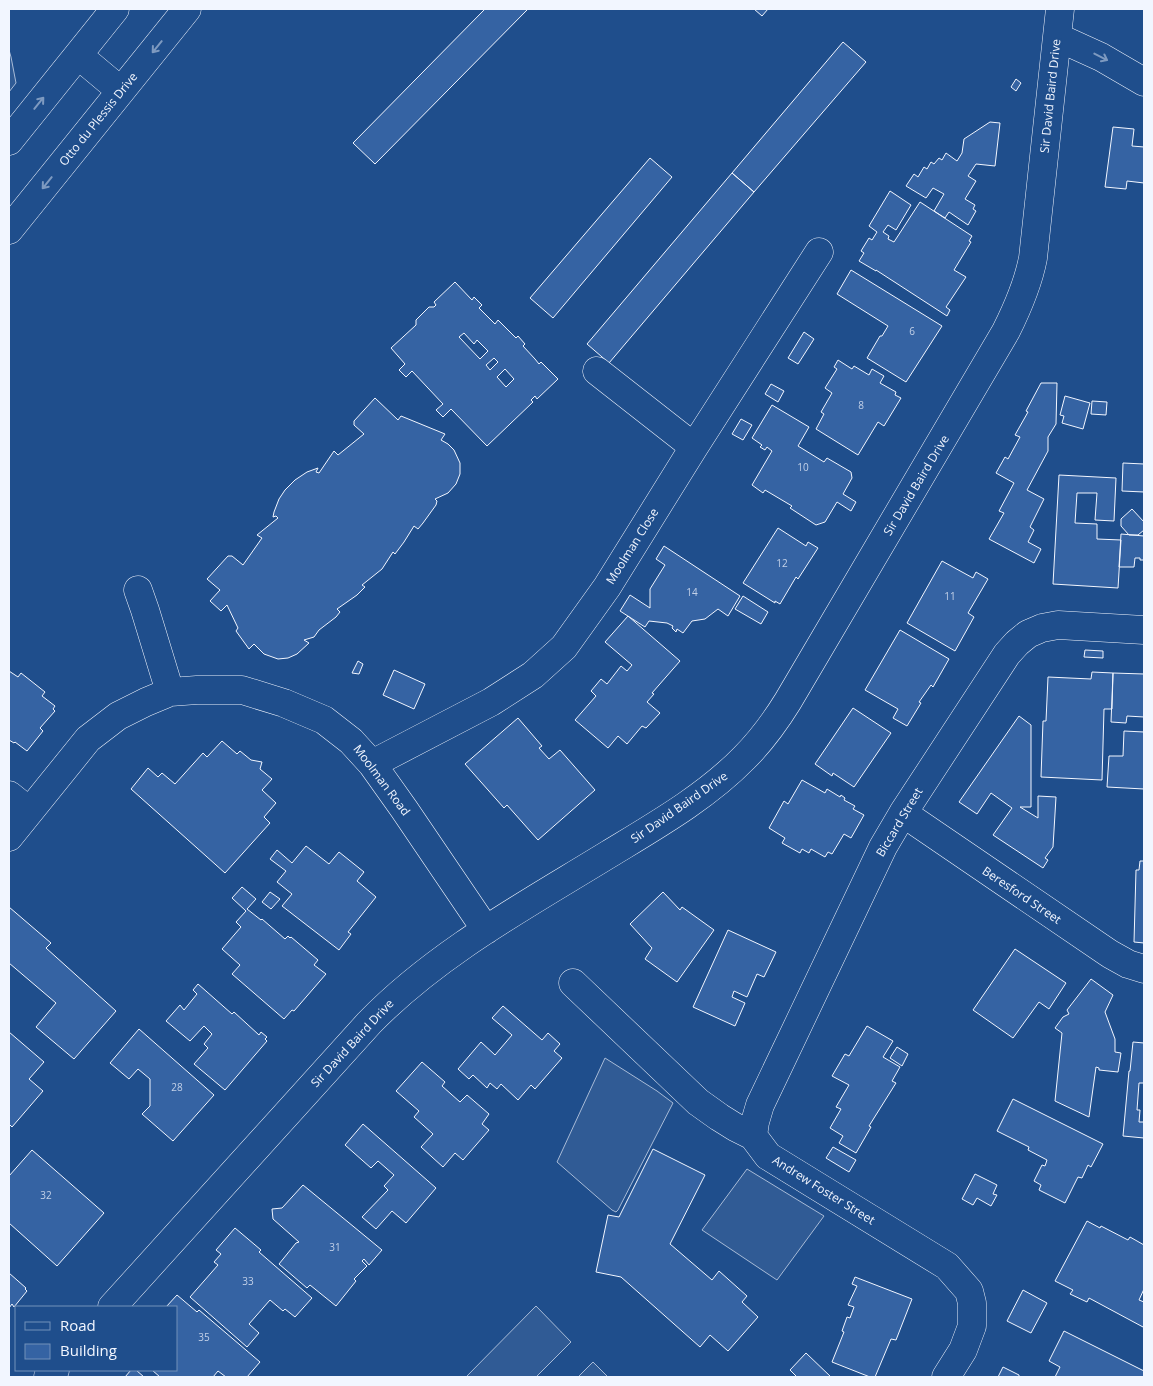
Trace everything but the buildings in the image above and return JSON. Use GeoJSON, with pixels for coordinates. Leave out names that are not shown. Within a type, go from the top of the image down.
{"type":"FeatureCollection","features":[{"type":"Feature","properties":{"kind":"street"},"geometry":{"type":"LineString","coordinates":[[9,140],[115,9]]}},
{"type":"Feature","properties":{"kind":"street","name":"Otto du Plessis Drive"},"geometry":{"type":"LineString","coordinates":[[9,230],[187,9]]}},
{"type":"Feature","properties":{"kind":"street","name":"Sir David Baird Drive"},"geometry":{"type":"LineString","coordinates":[[113,1306],[382,1010],[409,985],[486,930],[652,827],[720,780],[767,733],[788,702],[1006,331],[1020,302],[1034,258],[1060,9]]}},
{"type":"Feature","properties":{"kind":"street"},"geometry":{"type":"LineString","coordinates":[[1057,37],[1101,57],[1144,82]]}},
{"type":"Feature","properties":{"kind":"street"},"geometry":{"type":"LineString","coordinates":[[78,55],[121,91]]}},
{"type":"Feature","properties":{"kind":"street","name":"Moolman Close"},"geometry":{"type":"LineString","coordinates":[[372,764],[491,702],[533,675],[564,647],[607,587],[819,252]]}},
{"type":"Feature","properties":{"kind":"street"},"geometry":{"type":"LineString","coordinates":[[597,371],[694,447]]}},
{"type":"Feature","properties":{"kind":"street"},"geometry":{"type":"LineString","coordinates":[[138,590],[170,692]]}},
{"type":"Feature","properties":{"kind":"street","name":"Biccard Street"},"geometry":{"type":"LineString","coordinates":[[753,1136],[760,1106],[883,847],[903,813],[1007,654],[1028,634],[1042,628],[1058,625],[1144,630]]}},
{"type":"Feature","properties":{"kind":"street","name":"Moolman Road"},"geometry":{"type":"LineString","coordinates":[[9,837],[19,803],[88,739],[118,716],[170,692],[242,690],[284,703],[324,720],[351,740],[372,764],[404,809],[486,930]]}},
{"type":"Feature","properties":{"kind":"street","name":"Beresford Street"},"geometry":{"type":"LineString","coordinates":[[903,813],[1110,954],[1128,964],[1144,969]]}},
{"type":"Feature","properties":{"kind":"street","name":"Andrew Foster Street"},"geometry":{"type":"LineString","coordinates":[[573,984],[698,1102],[735,1127],[753,1136],[768,1156],[947,1266],[969,1291],[972,1303],[972,1326],[963,1350],[946,1377]]}},
{"type":"Feature","properties":{"kind":"shaded area"},"geometry":{"type":"Polygon","coordinates":[[[9,50],[16,83],[9,92],[9,50]]]}},
{"type":"Feature","properties":{"kind":"shaded area"},"geometry":{"type":"Polygon","coordinates":[[[605,1058],[673,1103],[616,1212],[557,1162],[605,1058]]]}},
{"type":"Feature","properties":{"kind":"shaded area"},"geometry":{"type":"Polygon","coordinates":[[[747,1169],[824,1216],[777,1280],[702,1230],[747,1169]]]}},
{"type":"Feature","properties":{"kind":"shaded area"},"geometry":{"type":"Polygon","coordinates":[[[536,1306],[571,1342],[536,1377],[466,1377],[536,1306]]]}},
{"type":"Feature","properties":{"kind":"shaded area"},"geometry":{"type":"Polygon","coordinates":[[[593,1362],[608,1377],[578,1377],[593,1362]]]}}]}
